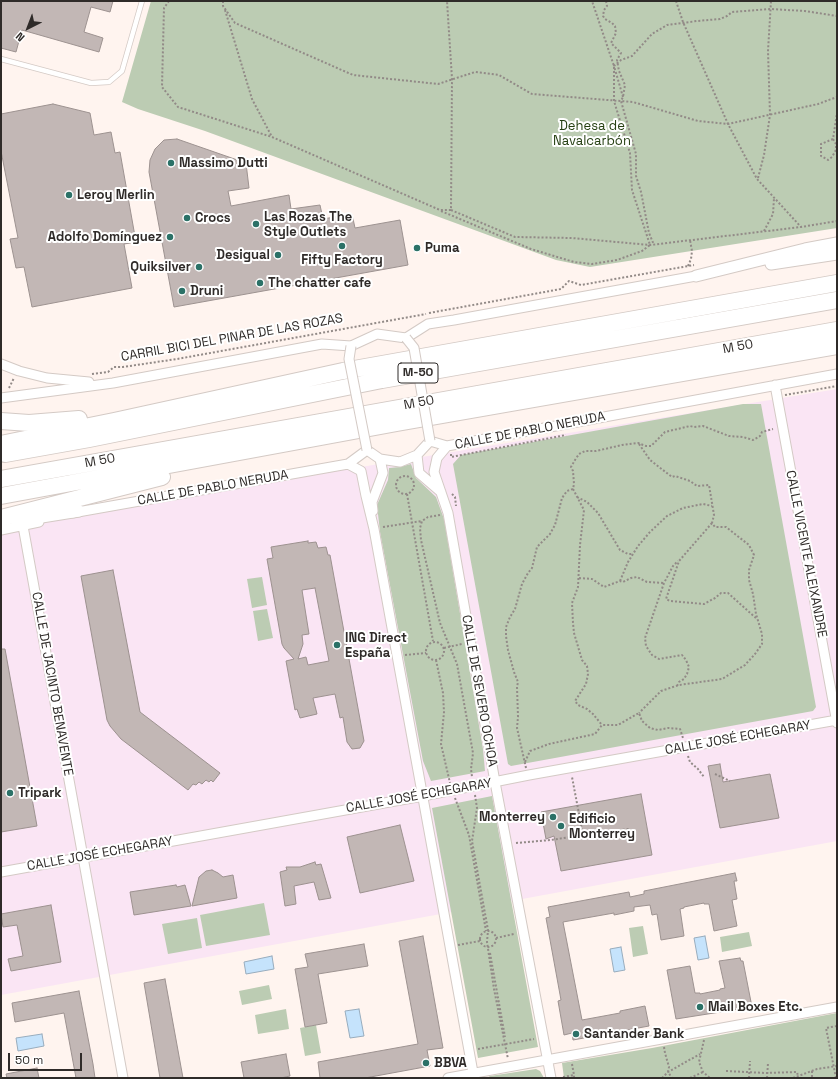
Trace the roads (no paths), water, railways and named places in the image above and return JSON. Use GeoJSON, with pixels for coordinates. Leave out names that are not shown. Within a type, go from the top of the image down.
{"type":"FeatureCollection","features":[{"type":"Feature","properties":{"kind":"highway"},"geometry":{"type":"LineString","coordinates":[[741,299],[837,276]]}},
{"type":"Feature","properties":{"kind":"highway"},"geometry":{"type":"LineString","coordinates":[[1,421],[29,423],[70,420],[250,385],[343,371],[837,283]]}},
{"type":"Feature","properties":{"kind":"highway","name":"M-50"},"geometry":{"type":"LineString","coordinates":[[1,455],[97,438],[382,380],[837,300]]}},
{"type":"Feature","properties":{"kind":"highway","name":"M 50"},"geometry":{"type":"LineString","coordinates":[[1,479],[837,330]]}},
{"type":"Feature","properties":{"kind":"highway"},"geometry":{"type":"LineString","coordinates":[[1,496],[306,440],[837,346]]}},
{"type":"Feature","properties":{"kind":"highway"},"geometry":{"type":"LineString","coordinates":[[1,444],[343,371]]}},
{"type":"Feature","properties":{"kind":"highway"},"geometry":{"type":"LineString","coordinates":[[1,518],[306,440]]}},
{"type":"Feature","properties":{"kind":"street"},"geometry":{"type":"LineString","coordinates":[[4,395],[107,383],[322,344],[351,346],[377,334],[406,338],[428,324],[462,319],[695,270],[837,243]]}},
{"type":"Feature","properties":{"kind":"street"},"geometry":{"type":"LineString","coordinates":[[695,270],[837,254]]}},
{"type":"Feature","properties":{"kind":"street"},"geometry":{"type":"LineString","coordinates":[[351,346],[349,359],[367,450],[380,459],[400,462],[417,455],[430,441],[414,348],[406,338]]}},
{"type":"Feature","properties":{"kind":"street"},"geometry":{"type":"LineString","coordinates":[[1,364],[19,371],[47,378],[107,383]]}},
{"type":"Feature","properties":{"kind":"street","name":"CALLE DE PABLO NERUDA"},"geometry":{"type":"LineString","coordinates":[[430,441],[447,446],[837,374]]}},
{"type":"Feature","properties":{"kind":"street","name":"CALLE VICENTE ALEIXANDRE"},"geometry":{"type":"LineString","coordinates":[[775,385],[837,721]]}},
{"type":"Feature","properties":{"kind":"street","name":"CALLE DE SEVERO OCHOA"},"geometry":{"type":"LineString","coordinates":[[447,446],[437,458],[434,472],[446,492],[448,513],[495,782],[551,1078]]}},
{"type":"Feature","properties":{"kind":"street","name":"CALLE DE PABLO NERUDA"},"geometry":{"type":"LineString","coordinates":[[1,530],[24,526],[79,511],[348,464],[367,450]]}},
{"type":"Feature","properties":{"kind":"street"},"geometry":{"type":"LineString","coordinates":[[417,455],[419,473],[446,492]]}},
{"type":"Feature","properties":{"kind":"street"},"geometry":{"type":"LineString","coordinates":[[374,529],[372,502],[383,473],[380,459]]}},
{"type":"Feature","properties":{"kind":"street"},"geometry":{"type":"LineString","coordinates":[[348,464],[361,471],[374,529],[474,1076]]}},
{"type":"Feature","properties":{"kind":"street"},"geometry":{"type":"LineString","coordinates":[[1,523],[79,511]]}},
{"type":"Feature","properties":{"kind":"street","name":"CALLE DE JACINTO BENAVENTE"},"geometry":{"type":"LineString","coordinates":[[24,526],[123,1078]]}},
{"type":"Feature","properties":{"kind":"street","name":"CALLE JOSÉ ECHEGARAY"},"geometry":{"type":"LineString","coordinates":[[1,872],[685,747],[837,721]]}},
{"type":"Feature","properties":{"kind":"street"},"geometry":{"type":"LineString","coordinates":[[448,1078],[474,1076],[510,1066],[837,1007]]}},
{"type":"Feature","properties":{"kind":"lane"},"geometry":{"type":"LineString","coordinates":[[1,60],[91,83],[109,82],[122,71],[142,1]]}},
{"type":"Feature","properties":{"kind":"water"},"geometry":{"type":"Polygon","coordinates":[[[705,936],[709,958],[698,960],[694,938],[705,936]]]}},
{"type":"Feature","properties":{"kind":"water"},"geometry":{"type":"Polygon","coordinates":[[[621,947],[625,970],[614,972],[610,949],[621,947]]]}},
{"type":"Feature","properties":{"kind":"water"},"geometry":{"type":"Polygon","coordinates":[[[272,956],[274,969],[246,974],[244,962],[272,956]]]}},
{"type":"Feature","properties":{"kind":"water"},"geometry":{"type":"Polygon","coordinates":[[[359,1009],[364,1036],[350,1038],[345,1011],[359,1009]]]}},
{"type":"Feature","properties":{"kind":"water"},"geometry":{"type":"Polygon","coordinates":[[[42,1034],[44,1046],[18,1051],[16,1038],[42,1034]]]}},
{"type":"Feature","properties":{"kind":"place","name":"Massimo Dutti"},"geometry":{"type":"Point","coordinates":[171,163]}},
{"type":"Feature","properties":{"kind":"place","name":"Leroy Merlin"},"geometry":{"type":"Point","coordinates":[69,195]}},
{"type":"Feature","properties":{"kind":"place","name":"Crocs"},"geometry":{"type":"Point","coordinates":[187,218]}},
{"type":"Feature","properties":{"kind":"place","name":"Las Rozas The Style Outlets"},"geometry":{"type":"Point","coordinates":[256,224]}},
{"type":"Feature","properties":{"kind":"place","name":"Adolfo Domínguez"},"geometry":{"type":"Point","coordinates":[170,237]}},
{"type":"Feature","properties":{"kind":"place","name":"Fifty Factory"},"geometry":{"type":"Point","coordinates":[342,246]}},
{"type":"Feature","properties":{"kind":"place","name":"Puma"},"geometry":{"type":"Point","coordinates":[417,248]}},
{"type":"Feature","properties":{"kind":"place","name":"Desigual"},"geometry":{"type":"Point","coordinates":[278,255]}},
{"type":"Feature","properties":{"kind":"place","name":"Quiksilver"},"geometry":{"type":"Point","coordinates":[199,267]}},
{"type":"Feature","properties":{"kind":"place","name":"The chatter cafe"},"geometry":{"type":"Point","coordinates":[260,283]}},
{"type":"Feature","properties":{"kind":"place","name":"Druni"},"geometry":{"type":"Point","coordinates":[182,291]}},
{"type":"Feature","properties":{"kind":"place","name":"ING Direct España"},"geometry":{"type":"Point","coordinates":[337,645]}},
{"type":"Feature","properties":{"kind":"place","name":"Tripark"},"geometry":{"type":"Point","coordinates":[10,793]}},
{"type":"Feature","properties":{"kind":"place","name":"Monterrey"},"geometry":{"type":"Point","coordinates":[553,817]}},
{"type":"Feature","properties":{"kind":"place","name":"Edificio Monterrey"},"geometry":{"type":"Point","coordinates":[561,826]}},
{"type":"Feature","properties":{"kind":"place","name":"Mail Boxes Etc."},"geometry":{"type":"Point","coordinates":[700,1007]}},
{"type":"Feature","properties":{"kind":"place","name":"Santander Bank"},"geometry":{"type":"Point","coordinates":[576,1034]}},
{"type":"Feature","properties":{"kind":"place","name":"BBVA"},"geometry":{"type":"Point","coordinates":[426,1063]}},
{"type":"Feature","properties":{"kind":"park label","name":"Dehesa de Navalcarbón"},"geometry":{"type":"Point","coordinates":[592,134]}}]}
